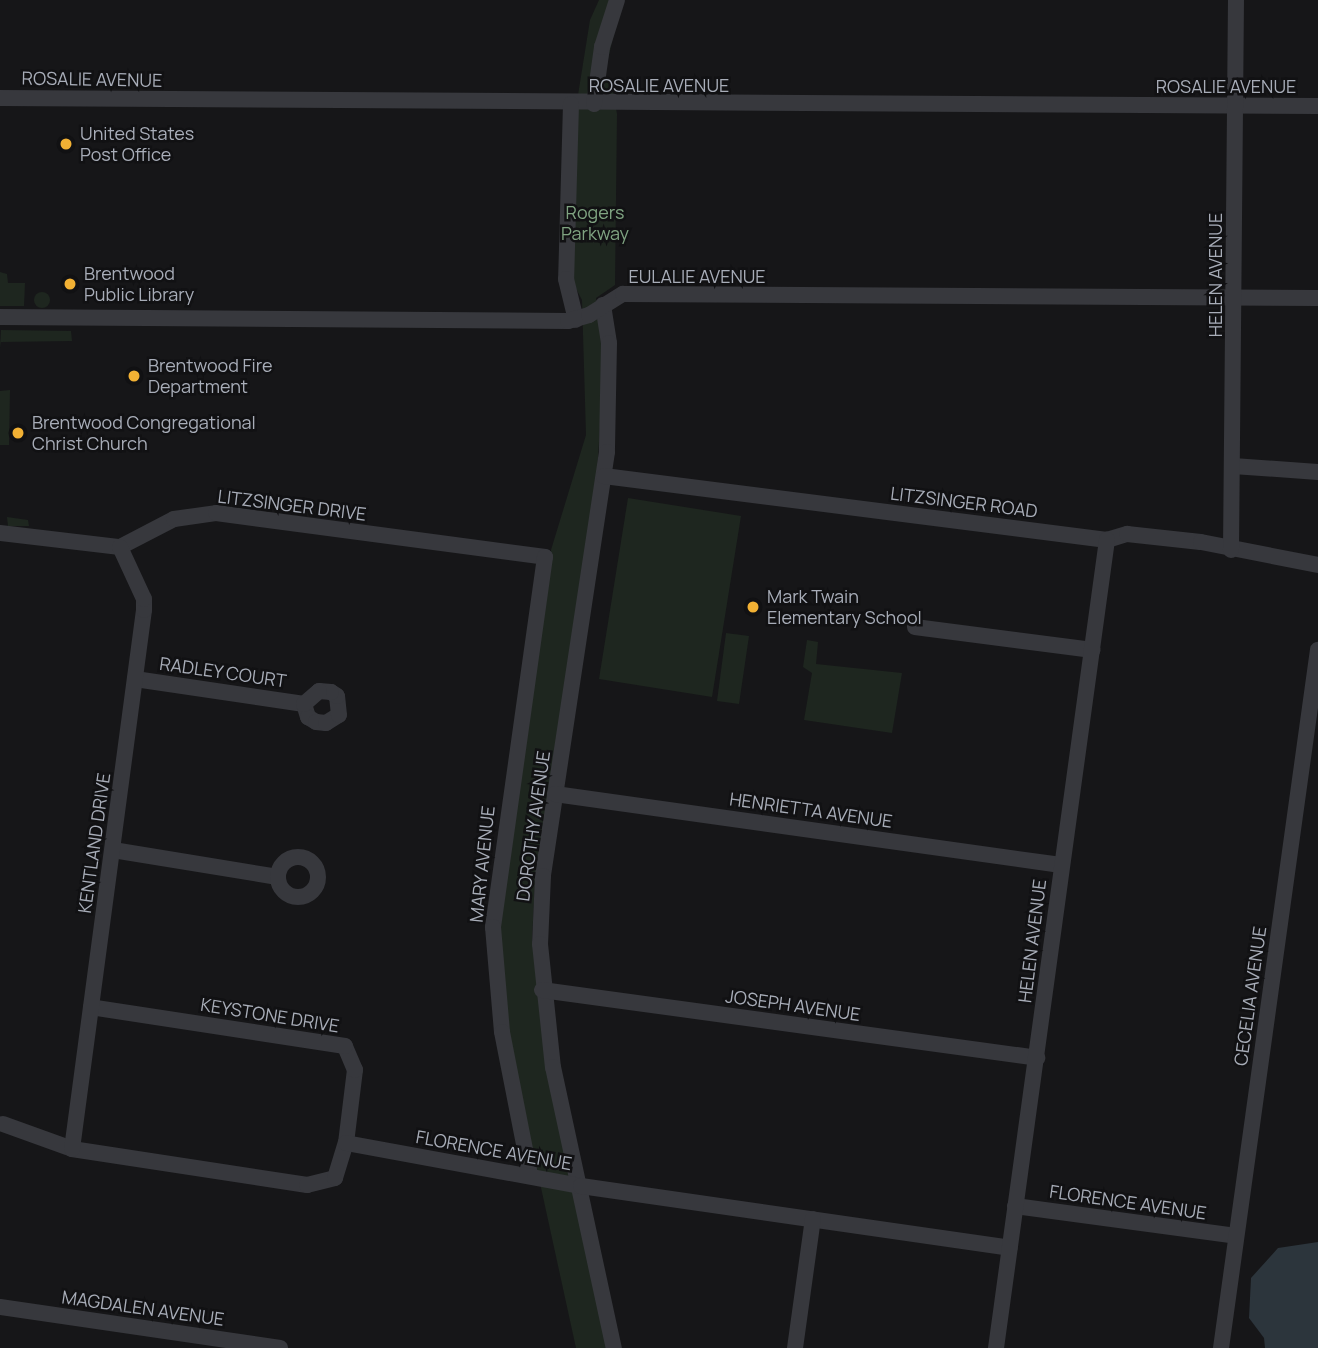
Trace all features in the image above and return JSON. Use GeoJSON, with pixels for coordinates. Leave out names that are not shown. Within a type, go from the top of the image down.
{"type":"FeatureCollection","features":[{"type":"Feature","properties":{"kind":"street"},"geometry":{"type":"LineString","coordinates":[[594,104],[602,47],[617,0]]}},
{"type":"Feature","properties":{"kind":"street","name":"HELEN AVENUE"},"geometry":{"type":"LineString","coordinates":[[1231,550],[1236,0]]}},
{"type":"Feature","properties":{"kind":"street","name":"ROSALIE AVENUE"},"geometry":{"type":"LineString","coordinates":[[0,98],[571,104],[1318,106]]}},
{"type":"Feature","properties":{"kind":"street"},"geometry":{"type":"LineString","coordinates":[[571,104],[566,279],[576,320]]}},
{"type":"Feature","properties":{"kind":"street","name":"EULALIE AVENUE"},"geometry":{"type":"LineString","coordinates":[[0,317],[576,320],[623,294],[1318,298]]}},
{"type":"Feature","properties":{"kind":"street","name":"DOROTHY AVENUE"},"geometry":{"type":"LineString","coordinates":[[603,305],[609,344],[604,476],[555,794],[540,914],[542,990],[561,1111],[581,1186],[614,1348]]}},
{"type":"Feature","properties":{"kind":"street"},"geometry":{"type":"LineString","coordinates":[[1233,466],[1318,472]]}},
{"type":"Feature","properties":{"kind":"street","name":"LITZSINGER ROAD"},"geometry":{"type":"LineString","coordinates":[[604,476],[1107,540],[1127,534],[1318,565]]}},
{"type":"Feature","properties":{"kind":"street","name":"LITZSINGER DRIVE"},"geometry":{"type":"LineString","coordinates":[[120,547],[174,519],[216,513],[545,556]]}},
{"type":"Feature","properties":{"kind":"street"},"geometry":{"type":"LineString","coordinates":[[0,533],[120,547]]}},
{"type":"Feature","properties":{"kind":"street","name":"HELEN AVENUE"},"geometry":{"type":"LineString","coordinates":[[996,1348],[1107,540]]}},
{"type":"Feature","properties":{"kind":"street","name":"KENTLAND DRIVE"},"geometry":{"type":"LineString","coordinates":[[72,1149],[144,599],[120,547]]}},
{"type":"Feature","properties":{"kind":"street","name":"MARY AVENUE"},"geometry":{"type":"LineString","coordinates":[[530,1175],[502,1032],[493,927],[545,556]]}},
{"type":"Feature","properties":{"kind":"street"},"geometry":{"type":"LineString","coordinates":[[915,627],[1093,650]]}},
{"type":"Feature","properties":{"kind":"street","name":"CECELIA AVENUE"},"geometry":{"type":"LineString","coordinates":[[1221,1348],[1318,650]]}},
{"type":"Feature","properties":{"kind":"street","name":"RADLEY COURT"},"geometry":{"type":"LineString","coordinates":[[135,679],[304,704]]}},
{"type":"Feature","properties":{"kind":"street","name":"HENRIETTA AVENUE"},"geometry":{"type":"LineString","coordinates":[[555,794],[1061,865]]}},
{"type":"Feature","properties":{"kind":"street"},"geometry":{"type":"LineString","coordinates":[[113,850],[278,877]]}},
{"type":"Feature","properties":{"kind":"street","name":"JOSEPH AVENUE"},"geometry":{"type":"LineString","coordinates":[[542,990],[1037,1058]]}},
{"type":"Feature","properties":{"kind":"street","name":"KEYSTONE DRIVE"},"geometry":{"type":"LineString","coordinates":[[91,1007],[345,1046],[355,1070],[346,1143]]}},
{"type":"Feature","properties":{"kind":"street"},"geometry":{"type":"LineString","coordinates":[[3,1124],[72,1149],[315,1186],[335,1178],[346,1143]]}},
{"type":"Feature","properties":{"kind":"street","name":"FLORENCE AVENUE"},"geometry":{"type":"LineString","coordinates":[[346,1143],[581,1186],[1010,1248]]}},
{"type":"Feature","properties":{"kind":"street","name":"FLORENCE AVENUE"},"geometry":{"type":"LineString","coordinates":[[1015,1206],[1236,1236]]}},
{"type":"Feature","properties":{"kind":"street"},"geometry":{"type":"LineString","coordinates":[[795,1348],[813,1219]]}},
{"type":"Feature","properties":{"kind":"street","name":"MAGDALEN AVENUE"},"geometry":{"type":"LineString","coordinates":[[0,1307],[280,1348]]}},
{"type":"Feature","properties":{"kind":"green space","name":"Rogers Parkway"},"geometry":{"type":"Polygon","coordinates":[[[599,0],[622,0],[604,76],[612,85],[617,114],[615,285],[596,298],[604,357],[597,475],[535,884],[532,938],[546,1063],[608,1348],[576,1348],[509,1041],[499,942],[501,890],[551,550],[586,435],[582,300],[572,281],[578,95],[590,20],[599,0]]]}},
{"type":"Feature","properties":{"kind":"green space"},"geometry":{"type":"Polygon","coordinates":[[[0,272],[7,274],[8,283],[25,283],[24,306],[0,306],[0,272]]]}},
{"type":"Feature","properties":{"kind":"green space"},"geometry":{"type":"Polygon","coordinates":[[[42,292],[48,294],[48,306],[42,308],[36,306],[34,300],[36,294],[42,292]]]}},
{"type":"Feature","properties":{"kind":"green space"},"geometry":{"type":"Polygon","coordinates":[[[1,330],[71,331],[72,341],[1,342],[0,348],[1,330]]]}},
{"type":"Feature","properties":{"kind":"green space"},"geometry":{"type":"Polygon","coordinates":[[[10,390],[9,445],[0,445],[0,391],[10,390]]]}},
{"type":"Feature","properties":{"kind":"green space"},"geometry":{"type":"Polygon","coordinates":[[[628,498],[741,516],[712,697],[599,679],[628,498]]]}},
{"type":"Feature","properties":{"kind":"green space"},"geometry":{"type":"Polygon","coordinates":[[[7,517],[28,520],[29,526],[8,526],[7,517]]]}},
{"type":"Feature","properties":{"kind":"green space"},"geometry":{"type":"Polygon","coordinates":[[[726,633],[749,636],[739,704],[717,701],[726,633]]]}},
{"type":"Feature","properties":{"kind":"green space"},"geometry":{"type":"Polygon","coordinates":[[[807,640],[818,642],[816,664],[902,673],[892,733],[804,720],[812,673],[803,667],[807,640]]]}},
{"type":"Feature","properties":{"kind":"shaded area"},"geometry":{"type":"Polygon","coordinates":[[[1318,1242],[1318,1348],[1265,1348],[1264,1338],[1249,1318],[1251,1278],[1278,1248],[1318,1242]]]}},
{"type":"Feature","properties":{"kind":"place","name":"United States Post Office"},"geometry":{"type":"Point","coordinates":[66,144]}},
{"type":"Feature","properties":{"kind":"place","name":"Brentwood Public Library"},"geometry":{"type":"Point","coordinates":[70,284]}},
{"type":"Feature","properties":{"kind":"place","name":"Brentwood Fire Department"},"geometry":{"type":"Point","coordinates":[134,376]}},
{"type":"Feature","properties":{"kind":"place","name":"Brentwood Congregational Christ Church"},"geometry":{"type":"Point","coordinates":[18,433]}},
{"type":"Feature","properties":{"kind":"place","name":"Mark Twain Elementary School"},"geometry":{"type":"Point","coordinates":[753,607]}}]}
